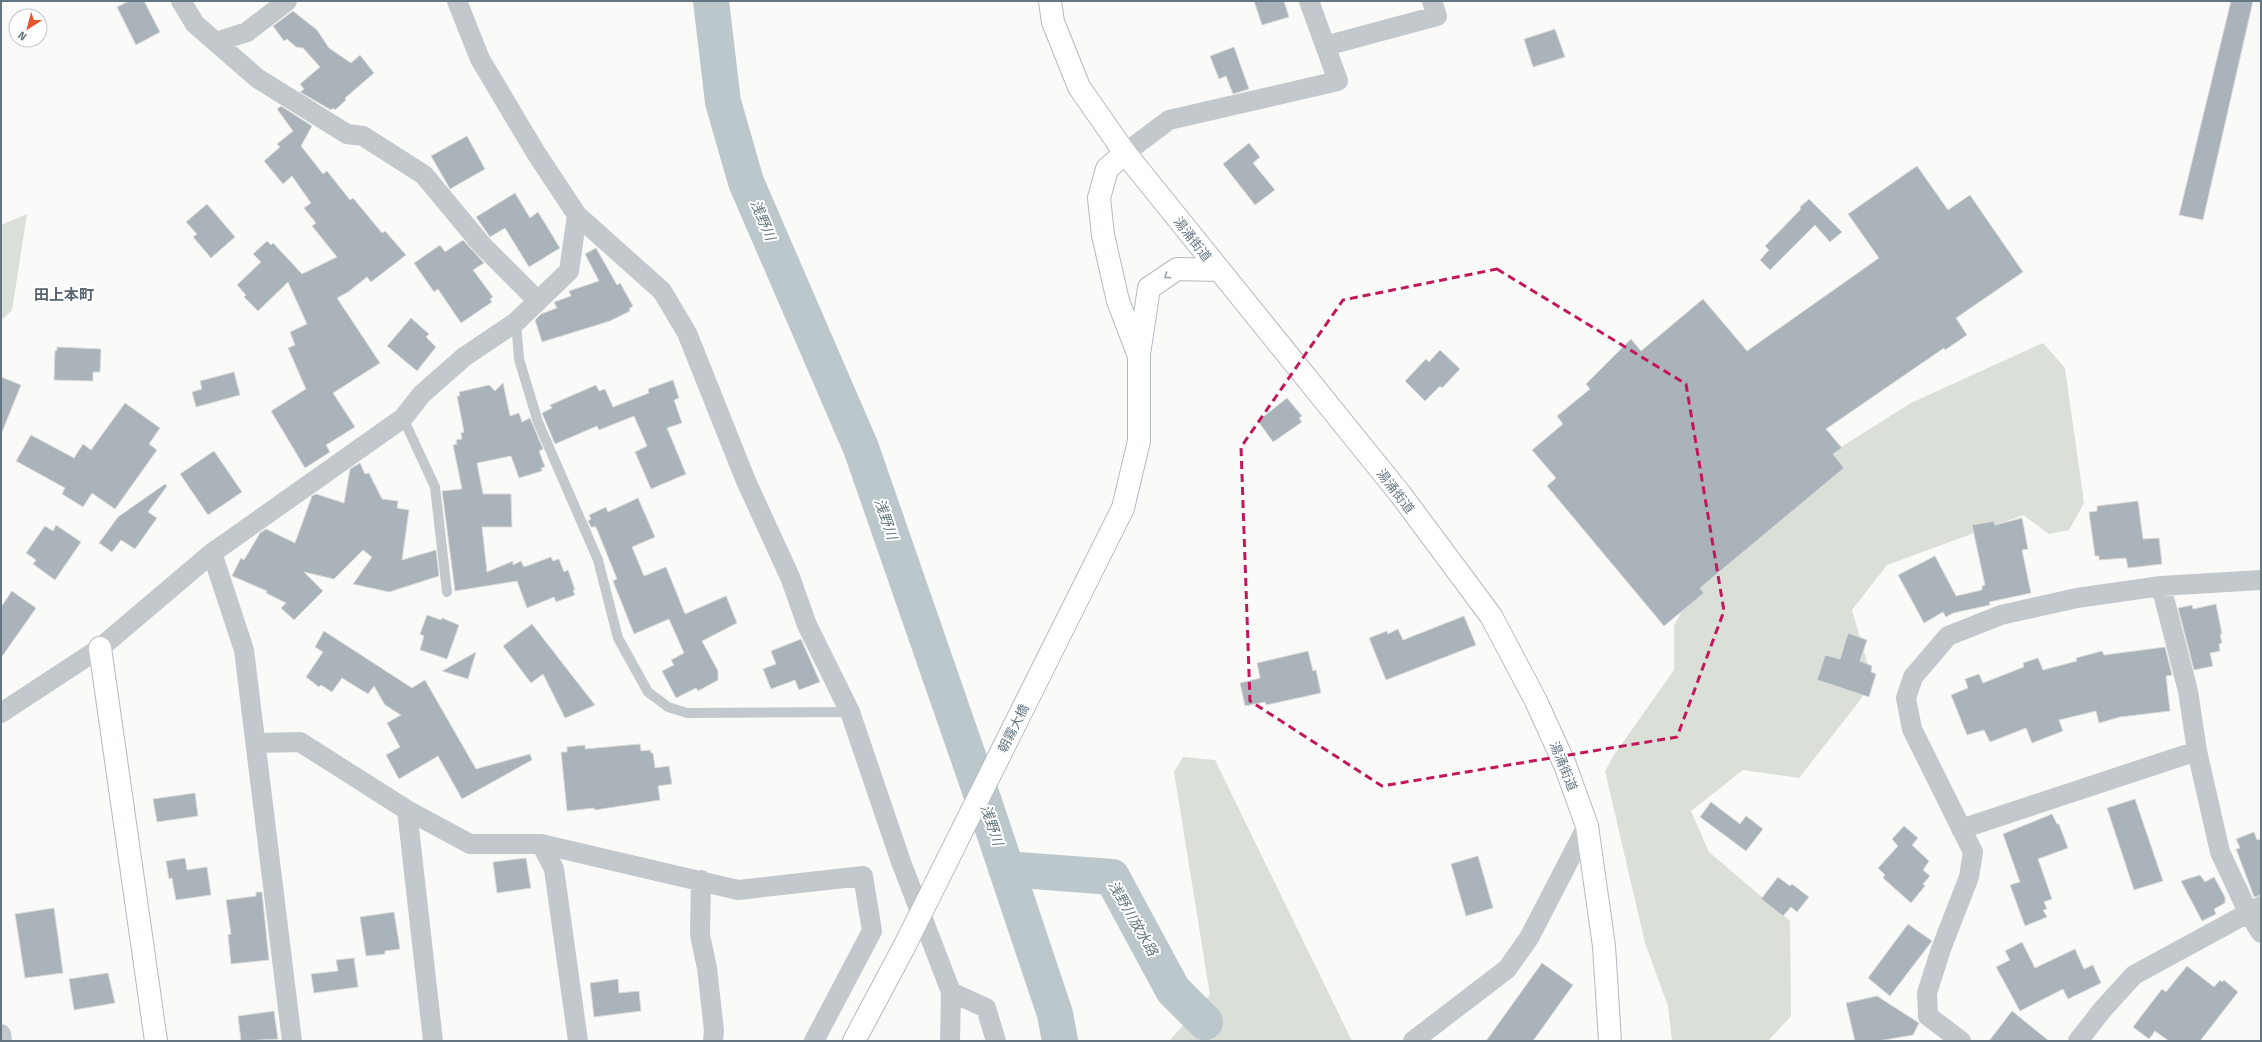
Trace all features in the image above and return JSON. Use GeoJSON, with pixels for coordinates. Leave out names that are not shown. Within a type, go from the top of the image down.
{"type":"FeatureCollection","features":[{"type":"Feature","properties":{"kind":"street"},"geometry":{"type":"LineString","coordinates":[[181,1],[195,24],[257,78],[347,134],[363,136],[424,175],[482,245],[537,300]]}},
{"type":"Feature","properties":{"kind":"street"},"geometry":{"type":"LineString","coordinates":[[216,42],[247,32],[287,1]]}},
{"type":"Feature","properties":{"kind":"street"},"geometry":{"type":"LineString","coordinates":[[456,1],[480,59],[536,153],[577,215],[662,291],[686,333],[746,481],[790,576],[807,625],[850,712],[901,862],[951,992],[950,1041]]}},
{"type":"Feature","properties":{"kind":"street","name":"湯涌街道"},"geometry":{"type":"LineString","coordinates":[[1050,1],[1053,22],[1080,87],[1125,154],[1401,495],[1491,616],[1536,700],[1565,765],[1587,826],[1604,946],[1610,1041]]}},
{"type":"Feature","properties":{"kind":"street"},"geometry":{"type":"LineString","coordinates":[[1139,356],[1118,301],[1103,235],[1099,198],[1107,169],[1169,120],[1338,81],[1309,1]]}},
{"type":"Feature","properties":{"kind":"street"},"geometry":{"type":"LineString","coordinates":[[1325,46],[1437,16],[1432,1]]}},
{"type":"Feature","properties":{"kind":"street"},"geometry":{"type":"LineString","coordinates":[[1,713],[100,648],[212,553],[403,418],[422,394],[464,357],[516,322],[537,300],[569,271],[577,215]]}},
{"type":"Feature","properties":{"kind":"street"},"geometry":{"type":"LineString","coordinates":[[1139,356],[1149,288],[1177,269],[1218,270]]}},
{"type":"Feature","properties":{"kind":"street","name":"朝霧大橋"},"geometry":{"type":"LineString","coordinates":[[854,1041],[904,947],[1123,508],[1139,441],[1139,356]]}},
{"type":"Feature","properties":{"kind":"street"},"geometry":{"type":"LineString","coordinates":[[212,553],[244,650],[257,743],[292,1041]]}},
{"type":"Feature","properties":{"kind":"street"},"geometry":{"type":"LineString","coordinates":[[1961,1041],[1928,1016],[1927,993],[1941,949],[1969,877],[1972,852],[1912,728],[1906,698],[1913,677],[1948,636],[2001,615],[2070,600],[2160,586],[2261,580]]}},
{"type":"Feature","properties":{"kind":"street"},"geometry":{"type":"LineString","coordinates":[[2160,586],[2188,691],[2197,751],[2220,852],[2255,910],[2261,933]]}},
{"type":"Feature","properties":{"kind":"street"},"geometry":{"type":"LineString","coordinates":[[100,648],[156,1041]]}},
{"type":"Feature","properties":{"kind":"street"},"geometry":{"type":"LineString","coordinates":[[257,743],[300,742],[406,810],[470,844],[541,844],[701,880],[738,890],[863,876],[872,932],[814,1041]]}},
{"type":"Feature","properties":{"kind":"street"},"geometry":{"type":"LineString","coordinates":[[1961,829],[2197,751]]}},
{"type":"Feature","properties":{"kind":"street"},"geometry":{"type":"LineString","coordinates":[[406,810],[433,1041]]}},
{"type":"Feature","properties":{"kind":"street"},"geometry":{"type":"LineString","coordinates":[[1413,1041],[1507,969],[1529,938],[1587,826]]}},
{"type":"Feature","properties":{"kind":"street"},"geometry":{"type":"LineString","coordinates":[[541,844],[554,869],[578,1041]]}},
{"type":"Feature","properties":{"kind":"street"},"geometry":{"type":"LineString","coordinates":[[701,880],[700,935],[707,968],[714,1031],[713,1041]]}},
{"type":"Feature","properties":{"kind":"street"},"geometry":{"type":"LineString","coordinates":[[2078,1041],[2103,1009],[2134,975],[2255,910]]}},
{"type":"Feature","properties":{"kind":"street"},"geometry":{"type":"LineString","coordinates":[[951,992],[986,1008],[996,1041]]}},
{"type":"Feature","properties":{"kind":"street"},"geometry":{"type":"LineString","coordinates":[[1,1034],[2,1041]]}},
{"type":"Feature","properties":{"kind":"lane"},"geometry":{"type":"LineString","coordinates":[[516,322],[519,359],[538,422],[598,560],[618,638],[648,692],[668,707],[687,713],[850,712]]}},
{"type":"Feature","properties":{"kind":"lane"},"geometry":{"type":"LineString","coordinates":[[403,418],[435,487],[447,592]]}},
{"type":"Feature","properties":{"kind":"highlighted area"},"geometry":{"type":"Polygon","coordinates":[[[1497,269],[1686,384],[1724,611],[1677,737],[1382,786],[1250,701],[1241,447],[1343,300],[1497,269]]]}},
{"type":"Feature","properties":{"kind":"shaded area"},"geometry":{"type":"Polygon","coordinates":[[[27,214],[12,310],[1,321],[1,225],[27,214]]]}},
{"type":"Feature","properties":{"kind":"shaded area"},"geometry":{"type":"Polygon","coordinates":[[[2043,343],[2065,368],[2084,503],[2069,530],[2049,534],[2023,515],[1887,565],[1852,610],[1870,672],[1861,699],[1799,778],[1743,770],[1691,811],[1709,852],[1790,921],[1791,1016],[1768,1041],[1672,1041],[1668,1006],[1645,943],[1605,771],[1614,755],[1674,670],[1674,626],[1693,590],[1830,454],[1911,403],[2043,343]]]}},
{"type":"Feature","properties":{"kind":"shaded area"},"geometry":{"type":"Polygon","coordinates":[[[1183,757],[1215,760],[1352,1041],[1169,1041],[1210,995],[1174,772],[1183,757]]]}},
{"type":"Feature","properties":{"kind":"building"},"geometry":{"type":"Polygon","coordinates":[[[129,1],[144,1],[160,32],[136,45],[117,7],[129,1]]]}},
{"type":"Feature","properties":{"kind":"building"},"geometry":{"type":"Polygon","coordinates":[[[1254,1],[1284,1],[1289,17],[1262,25],[1254,1]]]}},
{"type":"Feature","properties":{"kind":"building"},"geometry":{"type":"Polygon","coordinates":[[[2231,1],[2253,1],[2203,220],[2179,215],[2231,1]]]}},
{"type":"Feature","properties":{"kind":"building"},"geometry":{"type":"Polygon","coordinates":[[[293,11],[317,30],[329,48],[351,63],[360,55],[374,73],[345,98],[346,100],[335,110],[333,108],[331,110],[300,92],[304,89],[300,84],[320,67],[303,48],[296,47],[287,39],[284,41],[273,26],[293,11]]]}},
{"type":"Feature","properties":{"kind":"building"},"geometry":{"type":"Polygon","coordinates":[[[1555,29],[1565,57],[1533,67],[1524,39],[1555,29]]]}},
{"type":"Feature","properties":{"kind":"building"},"geometry":{"type":"Polygon","coordinates":[[[1234,47],[1249,89],[1233,94],[1226,76],[1219,79],[1210,56],[1234,47]]]}},
{"type":"Feature","properties":{"kind":"building"},"geometry":{"type":"Polygon","coordinates":[[[281,106],[312,126],[301,146],[323,174],[327,171],[350,200],[353,198],[382,233],[385,231],[406,255],[371,282],[367,277],[348,292],[337,298],[380,363],[333,393],[355,427],[326,445],[330,452],[305,468],[271,411],[306,389],[288,348],[295,345],[290,332],[307,324],[288,282],[258,311],[244,297],[246,295],[237,285],[261,262],[253,254],[267,241],[271,245],[273,243],[302,274],[337,257],[312,226],[316,223],[304,208],[311,203],[292,176],[283,184],[264,161],[280,147],[277,144],[293,131],[277,109],[281,106]]]}},
{"type":"Feature","properties":{"kind":"building"},"geometry":{"type":"Polygon","coordinates":[[[467,136],[485,169],[450,189],[431,156],[467,136]]]}},
{"type":"Feature","properties":{"kind":"building"},"geometry":{"type":"Polygon","coordinates":[[[1249,143],[1260,157],[1253,163],[1275,190],[1255,205],[1223,164],[1249,143]]]}},
{"type":"Feature","properties":{"kind":"building"},"geometry":{"type":"Polygon","coordinates":[[[1917,166],[1948,210],[1970,195],[2023,272],[1956,318],[1967,335],[1945,350],[1944,348],[1826,429],[1842,448],[1833,454],[1844,468],[1700,588],[1704,593],[1664,626],[1547,486],[1556,478],[1532,450],[1563,424],[1557,416],[1590,389],[1586,384],[1631,339],[1641,351],[1703,299],[1747,351],[1879,258],[1848,214],[1917,166]]]}},
{"type":"Feature","properties":{"kind":"building"},"geometry":{"type":"Polygon","coordinates":[[[515,193],[530,218],[538,212],[560,248],[529,267],[505,228],[490,237],[476,217],[515,193]]]}},
{"type":"Feature","properties":{"kind":"building"},"geometry":{"type":"Polygon","coordinates":[[[1809,199],[1842,232],[1830,242],[1815,225],[1770,270],[1760,260],[1769,250],[1765,246],[1809,199]]]}},
{"type":"Feature","properties":{"kind":"building"},"geometry":{"type":"Polygon","coordinates":[[[207,204],[235,237],[211,258],[193,237],[197,234],[186,222],[207,204]]]}},
{"type":"Feature","properties":{"kind":"building"},"geometry":{"type":"Polygon","coordinates":[[[463,240],[484,263],[473,270],[493,297],[490,299],[492,302],[461,323],[438,289],[434,292],[414,263],[440,245],[445,252],[463,240]]]}},
{"type":"Feature","properties":{"kind":"building"},"geometry":{"type":"Polygon","coordinates":[[[596,248],[617,285],[620,283],[633,306],[629,309],[630,311],[610,321],[542,342],[535,320],[541,314],[557,308],[554,302],[571,296],[569,291],[599,281],[585,254],[596,248]]]}},
{"type":"Feature","properties":{"kind":"building"},"geometry":{"type":"Polygon","coordinates":[[[411,318],[429,334],[426,337],[436,347],[417,371],[387,346],[411,318]]]}},
{"type":"Feature","properties":{"kind":"building"},"geometry":{"type":"Polygon","coordinates":[[[57,347],[101,349],[100,372],[93,372],[93,381],[54,380],[55,351],[57,350],[57,347]]]}},
{"type":"Feature","properties":{"kind":"building"},"geometry":{"type":"Polygon","coordinates":[[[1440,350],[1460,369],[1442,388],[1440,386],[1425,401],[1405,381],[1426,359],[1429,362],[1440,350]]]}},
{"type":"Feature","properties":{"kind":"building"},"geometry":{"type":"Polygon","coordinates":[[[234,372],[240,395],[196,407],[192,392],[202,389],[200,381],[234,372]]]}},
{"type":"Feature","properties":{"kind":"building"},"geometry":{"type":"Polygon","coordinates":[[[1,377],[21,385],[2,432],[1,432],[1,377]]]}},
{"type":"Feature","properties":{"kind":"building"},"geometry":{"type":"Polygon","coordinates":[[[673,380],[679,398],[674,400],[682,423],[667,428],[686,474],[651,489],[635,452],[647,446],[634,416],[599,430],[597,426],[555,444],[542,413],[552,408],[550,405],[596,385],[599,391],[605,389],[613,407],[649,393],[648,389],[673,380]]]}},
{"type":"Feature","properties":{"kind":"building"},"geometry":{"type":"Polygon","coordinates":[[[503,383],[510,416],[519,413],[522,422],[530,418],[543,449],[539,451],[545,467],[541,468],[542,471],[519,478],[511,456],[477,463],[483,494],[511,494],[512,527],[482,527],[487,572],[513,561],[513,565],[521,561],[524,567],[551,557],[553,561],[559,559],[564,572],[568,570],[575,590],[573,590],[575,595],[556,602],[554,597],[527,608],[517,581],[455,591],[442,491],[462,489],[453,445],[457,444],[456,440],[462,439],[461,433],[464,432],[457,396],[460,396],[459,392],[489,385],[495,391],[503,383]]]}},
{"type":"Feature","properties":{"kind":"building"},"geometry":{"type":"Polygon","coordinates":[[[1287,398],[1302,416],[1299,418],[1302,422],[1273,442],[1258,421],[1287,398]]]}},
{"type":"Feature","properties":{"kind":"building"},"geometry":{"type":"Polygon","coordinates":[[[125,403],[160,428],[149,444],[157,450],[115,509],[92,493],[83,507],[62,494],[65,488],[16,461],[31,435],[74,458],[83,444],[91,450],[125,403]]]}},
{"type":"Feature","properties":{"kind":"building"},"geometry":{"type":"Polygon","coordinates":[[[214,451],[242,492],[208,515],[180,474],[214,451]]]}},
{"type":"Feature","properties":{"kind":"building"},"geometry":{"type":"Polygon","coordinates":[[[360,463],[365,474],[369,473],[382,499],[398,501],[397,508],[409,510],[402,560],[436,550],[439,576],[389,592],[353,584],[372,557],[363,550],[334,579],[304,572],[323,591],[294,620],[281,608],[286,603],[266,593],[267,591],[232,576],[241,558],[244,560],[260,533],[266,529],[295,543],[312,496],[316,494],[344,503],[350,469],[360,463]]]}},
{"type":"Feature","properties":{"kind":"building"},"geometry":{"type":"Polygon","coordinates":[[[165,484],[167,486],[148,512],[157,518],[135,549],[121,540],[112,552],[99,543],[118,517],[165,484]]]}},
{"type":"Feature","properties":{"kind":"building"},"geometry":{"type":"Polygon","coordinates":[[[638,498],[655,537],[632,547],[644,576],[666,567],[685,614],[726,596],[737,623],[702,641],[718,671],[718,680],[698,691],[696,688],[676,698],[662,671],[674,665],[671,660],[684,653],[669,619],[634,634],[613,581],[617,579],[596,527],[591,527],[588,521],[591,519],[589,515],[606,507],[608,512],[638,498]]]}},
{"type":"Feature","properties":{"kind":"building"},"geometry":{"type":"Polygon","coordinates":[[[2138,501],[2143,539],[2159,538],[2162,564],[2128,568],[2126,558],[2099,560],[2099,556],[2095,556],[2089,512],[2097,511],[2097,506],[2138,501]]]}},
{"type":"Feature","properties":{"kind":"building"},"geometry":{"type":"Polygon","coordinates":[[[2022,518],[2028,549],[2022,550],[2031,593],[1989,602],[1990,605],[1953,613],[1946,617],[1943,612],[1924,623],[1898,575],[1935,556],[1956,596],[1982,590],[1982,586],[1985,585],[1972,525],[1994,521],[1995,525],[2022,518]]]}},
{"type":"Feature","properties":{"kind":"building"},"geometry":{"type":"Polygon","coordinates":[[[56,525],[81,542],[55,580],[33,564],[36,560],[26,553],[45,526],[53,531],[56,525]]]}},
{"type":"Feature","properties":{"kind":"building"},"geometry":{"type":"Polygon","coordinates":[[[12,591],[36,608],[1,658],[1,607],[12,591]]]}},
{"type":"Feature","properties":{"kind":"building"},"geometry":{"type":"Polygon","coordinates":[[[2216,604],[2222,634],[2220,634],[2222,643],[2219,644],[2220,651],[2210,653],[2213,666],[2194,670],[2178,608],[2192,605],[2193,609],[2216,604]]]}},
{"type":"Feature","properties":{"kind":"building"},"geometry":{"type":"Polygon","coordinates":[[[427,615],[441,620],[442,618],[459,625],[447,659],[420,650],[424,636],[420,634],[427,615]]]}},
{"type":"Feature","properties":{"kind":"building"},"geometry":{"type":"Polygon","coordinates":[[[1464,616],[1476,645],[1386,680],[1369,638],[1387,631],[1388,634],[1398,629],[1403,640],[1464,616]]]}},
{"type":"Feature","properties":{"kind":"building"},"geometry":{"type":"Polygon","coordinates":[[[532,624],[595,705],[565,718],[543,674],[531,683],[503,646],[532,624]]]}},
{"type":"Feature","properties":{"kind":"building"},"geometry":{"type":"Polygon","coordinates":[[[324,631],[412,688],[425,680],[476,769],[530,754],[532,760],[462,799],[438,756],[399,779],[386,755],[400,747],[387,723],[401,715],[385,705],[374,686],[368,694],[342,678],[332,692],[321,685],[319,687],[306,677],[323,652],[315,647],[324,631]]]}},
{"type":"Feature","properties":{"kind":"building"},"geometry":{"type":"Polygon","coordinates":[[[1848,633],[1867,640],[1860,661],[1872,666],[1871,672],[1876,674],[1869,697],[1817,680],[1825,655],[1840,659],[1848,633]]]}},
{"type":"Feature","properties":{"kind":"building"},"geometry":{"type":"Polygon","coordinates":[[[801,639],[820,682],[799,690],[795,680],[771,689],[763,669],[776,664],[771,651],[801,639]]]}},
{"type":"Feature","properties":{"kind":"building"},"geometry":{"type":"Polygon","coordinates":[[[2165,647],[2172,675],[2166,676],[2170,711],[2120,717],[2099,723],[2096,711],[2059,720],[2063,731],[2032,743],[2026,728],[1990,742],[1984,730],[1967,735],[1951,695],[1968,688],[1965,679],[1979,674],[1983,683],[2024,667],[2023,663],[2038,658],[2043,670],[2077,661],[2076,658],[2102,651],[2104,655],[2165,647]]]}},
{"type":"Feature","properties":{"kind":"building"},"geometry":{"type":"Polygon","coordinates":[[[1308,651],[1313,671],[1316,670],[1321,693],[1266,705],[1265,702],[1245,706],[1240,683],[1260,678],[1257,663],[1308,651]]]}},
{"type":"Feature","properties":{"kind":"building"},"geometry":{"type":"Polygon","coordinates":[[[476,652],[468,679],[442,671],[476,652]]]}},
{"type":"Feature","properties":{"kind":"building"},"geometry":{"type":"Polygon","coordinates":[[[640,744],[641,751],[650,750],[651,753],[653,753],[655,768],[669,766],[672,784],[658,786],[660,800],[595,810],[594,808],[567,811],[561,752],[567,752],[567,747],[585,745],[585,749],[640,744]]]}},
{"type":"Feature","properties":{"kind":"building"},"geometry":{"type":"Polygon","coordinates":[[[195,793],[198,816],[157,822],[153,799],[195,793]]]}},
{"type":"Feature","properties":{"kind":"building"},"geometry":{"type":"Polygon","coordinates":[[[2135,799],[2163,881],[2134,890],[2107,808],[2135,799]]]}},
{"type":"Feature","properties":{"kind":"building"},"geometry":{"type":"Polygon","coordinates":[[[1711,802],[1740,824],[1746,816],[1763,829],[1746,851],[1700,817],[1711,802]]]}},
{"type":"Feature","properties":{"kind":"building"},"geometry":{"type":"Polygon","coordinates":[[[2052,814],[2057,824],[2059,824],[2068,848],[2038,859],[2052,899],[2044,902],[2047,909],[2043,910],[2047,917],[2025,926],[2010,885],[2020,882],[2003,834],[2052,814]]]}},
{"type":"Feature","properties":{"kind":"building"},"geometry":{"type":"Polygon","coordinates":[[[1904,826],[1918,838],[1912,845],[1929,861],[1923,870],[1930,876],[1923,884],[1925,886],[1911,903],[1883,878],[1885,875],[1878,868],[1898,846],[1892,839],[1904,826]]]}},
{"type":"Feature","properties":{"kind":"building"},"geometry":{"type":"Polygon","coordinates":[[[2254,832],[2257,840],[2261,839],[2261,895],[2254,897],[2236,849],[2240,848],[2236,839],[2254,832]]]}},
{"type":"Feature","properties":{"kind":"building"},"geometry":{"type":"Polygon","coordinates":[[[1478,856],[1493,908],[1466,916],[1451,864],[1478,856]]]}},
{"type":"Feature","properties":{"kind":"building"},"geometry":{"type":"Polygon","coordinates":[[[185,858],[187,870],[207,867],[211,895],[176,900],[172,878],[169,879],[166,861],[185,858]]]}},
{"type":"Feature","properties":{"kind":"building"},"geometry":{"type":"Polygon","coordinates":[[[526,858],[531,888],[497,893],[493,862],[526,858]]]}},
{"type":"Feature","properties":{"kind":"building"},"geometry":{"type":"Polygon","coordinates":[[[2200,875],[2205,882],[2214,877],[2225,897],[2225,903],[2214,909],[2216,914],[2202,921],[2181,881],[2200,875]]]}},
{"type":"Feature","properties":{"kind":"building"},"geometry":{"type":"Polygon","coordinates":[[[1778,877],[1790,886],[1792,884],[1809,897],[1797,912],[1791,907],[1783,916],[1761,899],[1778,877]]]}},
{"type":"Feature","properties":{"kind":"building"},"geometry":{"type":"Polygon","coordinates":[[[256,892],[262,892],[269,960],[231,964],[228,935],[231,934],[226,900],[256,896],[256,892]]]}},
{"type":"Feature","properties":{"kind":"building"},"geometry":{"type":"Polygon","coordinates":[[[54,908],[63,973],[25,978],[15,914],[54,908]]]}},
{"type":"Feature","properties":{"kind":"building"},"geometry":{"type":"Polygon","coordinates":[[[394,912],[400,949],[385,951],[385,954],[366,956],[360,917],[394,912]]]}},
{"type":"Feature","properties":{"kind":"building"},"geometry":{"type":"Polygon","coordinates":[[[1908,924],[1932,941],[1890,996],[1868,978],[1908,924]]]}},
{"type":"Feature","properties":{"kind":"building"},"geometry":{"type":"Polygon","coordinates":[[[2022,942],[2035,968],[2075,949],[2084,969],[2093,965],[2101,983],[2068,999],[2063,989],[2020,1011],[1996,967],[2010,960],[2005,951],[2022,942]]]}},
{"type":"Feature","properties":{"kind":"building"},"geometry":{"type":"Polygon","coordinates":[[[354,958],[358,987],[314,993],[311,974],[338,971],[336,960],[354,958]]]}},
{"type":"Feature","properties":{"kind":"building"},"geometry":{"type":"Polygon","coordinates":[[[1542,963],[1573,985],[1533,1041],[1486,1041],[1542,963]]]}},
{"type":"Feature","properties":{"kind":"building"},"geometry":{"type":"Polygon","coordinates":[[[2187,966],[2214,987],[2220,980],[2222,982],[2224,980],[2238,992],[2200,1041],[2169,1041],[2155,1031],[2149,1039],[2133,1027],[2162,989],[2166,992],[2187,966]]]}},
{"type":"Feature","properties":{"kind":"building"},"geometry":{"type":"Polygon","coordinates":[[[108,973],[115,1003],[74,1010],[69,979],[108,973]]]}},
{"type":"Feature","properties":{"kind":"building"},"geometry":{"type":"Polygon","coordinates":[[[618,979],[619,993],[639,991],[641,1011],[594,1017],[590,983],[618,979]]]}},
{"type":"Feature","properties":{"kind":"building"},"geometry":{"type":"Polygon","coordinates":[[[1877,996],[1919,1023],[1913,1035],[1878,1041],[1855,1041],[1846,1003],[1877,996]]]}},
{"type":"Feature","properties":{"kind":"building"},"geometry":{"type":"Polygon","coordinates":[[[274,1011],[278,1039],[241,1041],[238,1016],[274,1011]]]}},
{"type":"Feature","properties":{"kind":"building"},"geometry":{"type":"Polygon","coordinates":[[[2012,1011],[2049,1041],[1989,1041],[2012,1011]]]}},
{"type":"Feature","properties":{"kind":"waterway","name":"浅野川"},"geometry":{"type":"LineString","coordinates":[[711,1],[723,102],[746,182],[861,448],[984,802],[1055,1014],[1060,1041]]}},
{"type":"Feature","properties":{"kind":"waterway","name":"浅野川放水路"},"geometry":{"type":"LineString","coordinates":[[1006,869],[1112,877],[1173,990],[1205,1022]]}},
{"type":"Feature","properties":{"kind":"district","name":"田上本町"},"geometry":{"type":"Point","coordinates":[64,295]}}]}
